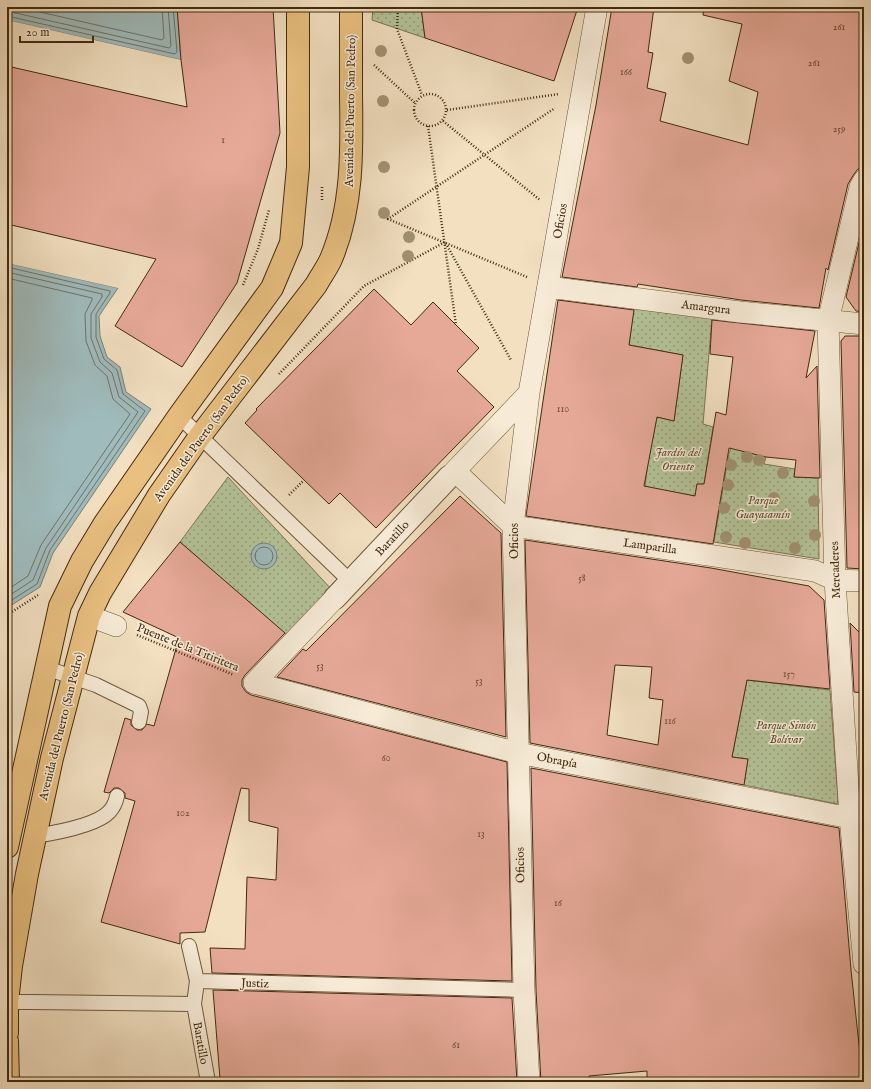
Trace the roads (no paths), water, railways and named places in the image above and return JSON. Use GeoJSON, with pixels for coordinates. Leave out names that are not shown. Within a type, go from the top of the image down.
{"type":"FeatureCollection","features":[{"type":"Feature","properties":{"kind":"main road","name":"Avenida del Puerto (San Pedro)"},"geometry":{"type":"LineString","coordinates":[[7,847],[60,606],[82,561],[105,523],[179,416],[272,288],[291,243],[298,167],[298,7]]}},
{"type":"Feature","properties":{"kind":"main road","name":"Avenida del Puerto (San Pedro)"},"geometry":{"type":"LineString","coordinates":[[7,1033],[7,1002],[10,966],[18,922],[50,765],[89,616],[108,579],[155,501],[200,436],[316,285],[331,260],[340,234],[346,209],[352,144],[351,7]]}},
{"type":"Feature","properties":{"kind":"main road"},"geometry":{"type":"LineString","coordinates":[[7,1041],[8,1082]]}},
{"type":"Feature","properties":{"kind":"street","name":"Oficios"},"geometry":{"type":"LineString","coordinates":[[529,1082],[524,990],[513,526],[529,393],[597,7]]}},
{"type":"Feature","properties":{"kind":"street","name":"Mercaderes"},"geometry":{"type":"LineString","coordinates":[[864,180],[860,187],[828,321],[835,580],[857,818],[864,964]]}},
{"type":"Feature","properties":{"kind":"street","name":"Amargura"},"geometry":{"type":"LineString","coordinates":[[548,287],[740,312],[864,324]]}},
{"type":"Feature","properties":{"kind":"street","name":"Baratillo"},"geometry":{"type":"LineString","coordinates":[[254,683],[529,393]]}},
{"type":"Feature","properties":{"kind":"street"},"geometry":{"type":"LineString","coordinates":[[452,474],[513,526]]}},
{"type":"Feature","properties":{"kind":"street","name":"Lamparilla"},"geometry":{"type":"LineString","coordinates":[[513,526],[815,571],[835,580],[864,581]]}},
{"type":"Feature","properties":{"kind":"street"},"geometry":{"type":"LineString","coordinates":[[89,616],[116,626]]}},
{"type":"Feature","properties":{"kind":"street","name":"Obrapía"},"geometry":{"type":"LineString","coordinates":[[254,683],[518,753],[857,818]]}},
{"type":"Feature","properties":{"kind":"lane"},"geometry":{"type":"LineString","coordinates":[[179,416],[351,582]]}},
{"type":"Feature","properties":{"kind":"lane"},"geometry":{"type":"LineString","coordinates":[[46,668],[96,685],[139,706],[141,712],[139,722]]}},
{"type":"Feature","properties":{"kind":"lane"},"geometry":{"type":"LineString","coordinates":[[35,836],[62,831],[100,819],[110,812],[117,796]]}},
{"type":"Feature","properties":{"kind":"lane"},"geometry":{"type":"LineString","coordinates":[[7,1002],[194,1004],[197,981],[188,946]]}},
{"type":"Feature","properties":{"kind":"lane","name":"Justiz"},"geometry":{"type":"LineString","coordinates":[[197,981],[524,990]]}},
{"type":"Feature","properties":{"kind":"lane","name":"Baratillo"},"geometry":{"type":"LineString","coordinates":[[194,1004],[208,1082]]}},
{"type":"Feature","properties":{"kind":"water"},"geometry":{"type":"Polygon","coordinates":[[[7,7],[177,7],[181,60],[7,20],[7,7]]]}},
{"type":"Feature","properties":{"kind":"water"},"geometry":{"type":"Polygon","coordinates":[[[7,263],[118,288],[99,316],[100,336],[107,357],[120,367],[126,392],[151,409],[53,553],[40,587],[7,608],[7,263]]]}},
{"type":"Feature","properties":{"kind":"water"},"geometry":{"type":"Polygon","coordinates":[[[264,543],[273,547],[277,556],[273,565],[264,569],[255,565],[251,556],[255,547],[264,543]]]}},
{"type":"Feature","properties":{"kind":"park label","name":"Jardín del Oriente"},"geometry":{"type":"Point","coordinates":[678,459]}},
{"type":"Feature","properties":{"kind":"park label","name":"Parque Guayasamín"},"geometry":{"type":"Point","coordinates":[763,507]}},
{"type":"Feature","properties":{"kind":"park label","name":"Parque Simón Bolívar"},"geometry":{"type":"Point","coordinates":[786,732]}}]}
